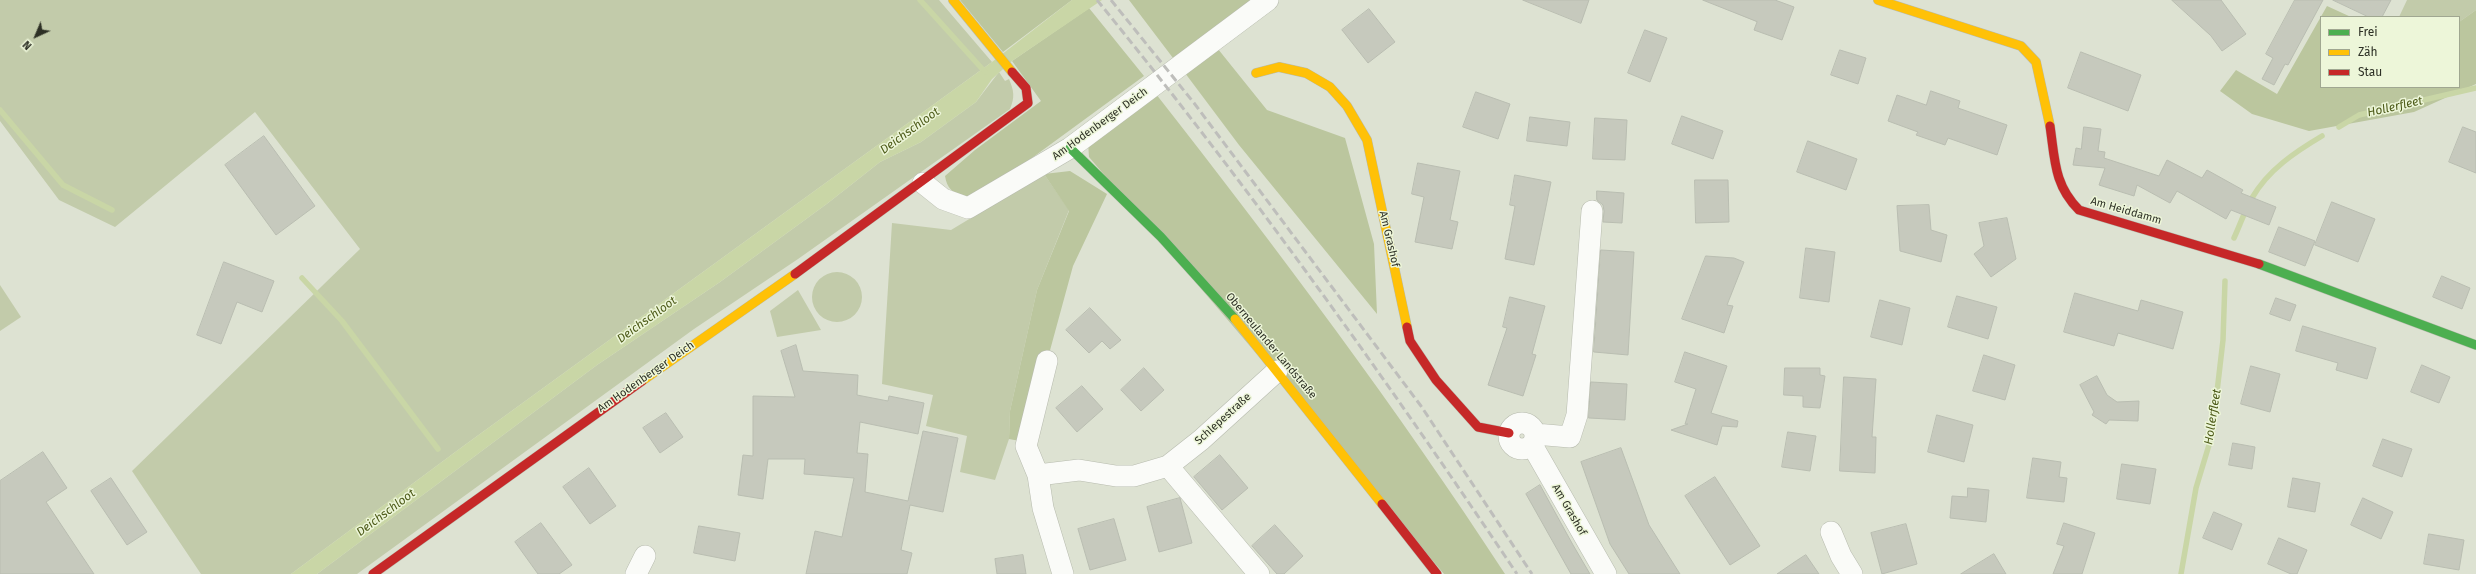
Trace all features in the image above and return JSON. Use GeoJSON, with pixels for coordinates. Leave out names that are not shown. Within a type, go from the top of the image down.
{"type":"FeatureCollection","features":[{"type":"Feature","properties":{"kind":"street","name":"Am Hodenberger Deich"},"geometry":{"type":"LineString","coordinates":[[373,574],[490,488],[923,183],[1028,103],[1026,88],[953,0]]}},
{"type":"Feature","properties":{"kind":"street","name":"Am Hodenberger Deich"},"geometry":{"type":"LineString","coordinates":[[923,183],[943,199],[968,208],[1070,148],[1268,0]]}},
{"type":"Feature","properties":{"kind":"street","name":"Am Heiddamm"},"geometry":{"type":"LineString","coordinates":[[1878,0],[2021,46],[2036,62],[2038,69],[2046,101],[2058,181],[2067,198],[2079,210],[2279,270],[2476,345]]}},
{"type":"Feature","properties":{"kind":"street","name":"Am Grashof"},"geometry":{"type":"LineString","coordinates":[[1256,73],[1279,67],[1306,73],[1330,87],[1347,106],[1367,140],[1410,341],[1436,380],[1478,427],[1509,433],[1517,424],[1528,424],[1534,440],[1606,574]]}},
{"type":"Feature","properties":{"kind":"street","name":"Oberneulander Landstraße"},"geometry":{"type":"LineString","coordinates":[[1070,148],[1142,217],[1191,269],[1277,371],[1437,574]]}},
{"type":"Feature","properties":{"kind":"street","name":"Am Grashof"},"geometry":{"type":"LineString","coordinates":[[1534,440],[1570,438],[1577,415],[1592,211]]}},
{"type":"Feature","properties":{"kind":"street"},"geometry":{"type":"LineString","coordinates":[[1047,361],[1026,446],[1038,475],[1043,508],[1063,574]]}},
{"type":"Feature","properties":{"kind":"street","name":"Schlepestraße"},"geometry":{"type":"LineString","coordinates":[[1038,475],[1079,470],[1116,476],[1134,476],[1168,466],[1201,440],[1277,371]]}},
{"type":"Feature","properties":{"kind":"street"},"geometry":{"type":"LineString","coordinates":[[1168,466],[1259,574]]}},
{"type":"Feature","properties":{"kind":"street"},"geometry":{"type":"LineString","coordinates":[[1831,532],[1841,556],[1852,574]]}},
{"type":"Feature","properties":{"kind":"shaded area"},"geometry":{"type":"Polygon","coordinates":[[[0,0],[939,0],[992,62],[462,447],[291,574],[201,574],[132,471],[360,249],[255,112],[115,227],[59,200],[0,121],[0,0]]]}},
{"type":"Feature","properties":{"kind":"shaded area"},"geometry":{"type":"Polygon","coordinates":[[[960,0],[1072,0],[1003,52],[960,0]]]}},
{"type":"Feature","properties":{"kind":"shaded area"},"geometry":{"type":"Polygon","coordinates":[[[1129,0],[1251,0],[1173,58],[1129,0]]]}},
{"type":"Feature","properties":{"kind":"shaded area"},"geometry":{"type":"Polygon","coordinates":[[[2407,0],[2476,0],[2476,10],[2460,21],[2460,16],[2399,16],[2407,0]]]}},
{"type":"Feature","properties":{"kind":"shaded area"},"geometry":{"type":"Polygon","coordinates":[[[2327,6],[2349,16],[2321,16],[2327,6]]]}},
{"type":"Feature","properties":{"kind":"shaded area"},"geometry":{"type":"Polygon","coordinates":[[[1089,8],[1144,76],[984,193],[963,198],[956,194],[949,187],[945,176],[975,150],[1041,101],[1012,61],[1089,8]]]}},
{"type":"Feature","properties":{"kind":"shaded area"},"geometry":{"type":"Polygon","coordinates":[[[2476,10],[2476,84],[2414,112],[2309,131],[2252,114],[2220,91],[2236,70],[2277,94],[2320,18],[2320,88],[2460,88],[2460,21],[2476,10]]]}},
{"type":"Feature","properties":{"kind":"shaded area"},"geometry":{"type":"Polygon","coordinates":[[[1218,49],[1267,110],[1345,138],[1374,244],[1377,314],[1239,145],[1185,73],[1218,49]]]}},
{"type":"Feature","properties":{"kind":"shaded area"},"geometry":{"type":"Polygon","coordinates":[[[999,72],[1005,81],[1009,79],[1012,87],[1013,101],[1010,109],[798,259],[694,329],[357,574],[317,574],[597,365],[720,282],[828,203],[880,162],[921,142],[976,102],[999,72]]]}},
{"type":"Feature","properties":{"kind":"shaded area"},"geometry":{"type":"Polygon","coordinates":[[[1156,94],[1247,211],[1336,330],[1422,451],[1505,574],[1444,574],[1089,157],[1088,142],[1156,94]]]}},
{"type":"Feature","properties":{"kind":"shaded area"},"geometry":{"type":"Polygon","coordinates":[[[1070,171],[1107,194],[1073,266],[1025,442],[1009,439],[1010,411],[1037,290],[1069,211],[1044,174],[1070,171]]]}},
{"type":"Feature","properties":{"kind":"shaded area"},"geometry":{"type":"Polygon","coordinates":[[[1044,174],[1069,210],[1037,290],[1010,411],[1009,439],[995,480],[960,472],[967,436],[926,426],[933,395],[882,384],[892,223],[951,230],[1044,174]]]}},
{"type":"Feature","properties":{"kind":"shaded area"},"geometry":{"type":"Polygon","coordinates":[[[832,272],[842,272],[855,279],[862,292],[862,302],[855,315],[842,322],[832,322],[823,318],[816,311],[812,302],[812,292],[816,283],[823,276],[832,272]]]}},
{"type":"Feature","properties":{"kind":"shaded area"},"geometry":{"type":"Polygon","coordinates":[[[0,285],[21,317],[0,331],[0,285]]]}},
{"type":"Feature","properties":{"kind":"shaded area"},"geometry":{"type":"Polygon","coordinates":[[[798,290],[821,330],[777,337],[770,311],[798,290]]]}},
{"type":"Feature","properties":{"kind":"water","name":"Deichschloot"},"geometry":{"type":"Polygon","coordinates":[[[1072,0],[1102,0],[1012,61],[992,79],[976,102],[921,142],[880,162],[828,203],[720,282],[597,365],[317,574],[291,574],[462,447],[992,62],[1072,0]]]}},
{"type":"Feature","properties":{"kind":"building"},"geometry":{"type":"Polygon","coordinates":[[[1523,0],[1589,0],[1581,23],[1523,0]]]}},
{"type":"Feature","properties":{"kind":"building"},"geometry":{"type":"Polygon","coordinates":[[[1703,0],[1775,0],[1794,7],[1782,40],[1754,30],[1757,22],[1703,0]]]}},
{"type":"Feature","properties":{"kind":"building"},"geometry":{"type":"Polygon","coordinates":[[[2172,0],[2221,0],[2246,34],[2222,51],[2211,36],[2172,0]]]}},
{"type":"Feature","properties":{"kind":"building"},"geometry":{"type":"Polygon","coordinates":[[[2295,0],[2323,0],[2288,65],[2285,64],[2274,85],[2262,79],[2273,58],[2266,54],[2295,0]]]}},
{"type":"Feature","properties":{"kind":"building"},"geometry":{"type":"Polygon","coordinates":[[[2333,0],[2391,0],[2383,16],[2367,16],[2333,0]]]}},
{"type":"Feature","properties":{"kind":"building"},"geometry":{"type":"Polygon","coordinates":[[[1369,9],[1395,42],[1368,63],[1342,30],[1369,9]]]}},
{"type":"Feature","properties":{"kind":"building"},"geometry":{"type":"Polygon","coordinates":[[[1645,30],[1667,38],[1650,82],[1628,73],[1645,30]]]}},
{"type":"Feature","properties":{"kind":"building"},"geometry":{"type":"Polygon","coordinates":[[[1840,50],[1866,58],[1858,84],[1831,75],[1840,50]]]}},
{"type":"Feature","properties":{"kind":"building"},"geometry":{"type":"Polygon","coordinates":[[[2081,52],[2141,75],[2128,111],[2068,88],[2081,52]]]}},
{"type":"Feature","properties":{"kind":"building"},"geometry":{"type":"Polygon","coordinates":[[[1931,91],[1960,101],[1958,108],[2007,125],[1997,155],[1948,138],[1945,145],[1916,135],[1918,132],[1888,121],[1897,95],[1926,105],[1931,91]]]}},
{"type":"Feature","properties":{"kind":"building"},"geometry":{"type":"Polygon","coordinates":[[[1476,92],[1510,104],[1498,139],[1463,127],[1476,92]]]}},
{"type":"Feature","properties":{"kind":"building"},"geometry":{"type":"Polygon","coordinates":[[[1682,116],[1723,131],[1713,159],[1672,144],[1682,116]]]}},
{"type":"Feature","properties":{"kind":"building"},"geometry":{"type":"Polygon","coordinates":[[[1530,117],[1570,122],[1567,146],[1527,141],[1530,117]]]}},
{"type":"Feature","properties":{"kind":"building"},"geometry":{"type":"Polygon","coordinates":[[[1595,118],[1627,120],[1625,160],[1593,159],[1595,118]]]}},
{"type":"Feature","properties":{"kind":"building"},"geometry":{"type":"Polygon","coordinates":[[[2084,127],[2101,129],[2098,151],[2105,152],[2104,158],[2159,176],[2167,160],[2202,178],[2207,170],[2243,190],[2241,193],[2276,207],[2269,225],[2231,210],[2226,219],[2177,191],[2170,203],[2137,185],[2134,196],[2099,185],[2105,168],[2073,165],[2076,148],[2081,149],[2084,127]]]}},
{"type":"Feature","properties":{"kind":"building"},"geometry":{"type":"Polygon","coordinates":[[[2463,127],[2476,132],[2476,173],[2449,162],[2463,127]]]}},
{"type":"Feature","properties":{"kind":"building"},"geometry":{"type":"Polygon","coordinates":[[[264,136],[315,206],[276,235],[225,165],[264,136]]]}},
{"type":"Feature","properties":{"kind":"building"},"geometry":{"type":"Polygon","coordinates":[[[1808,141],[1857,159],[1846,190],[1797,172],[1808,141]]]}},
{"type":"Feature","properties":{"kind":"building"},"geometry":{"type":"Polygon","coordinates":[[[1418,163],[1460,171],[1450,220],[1458,222],[1452,249],[1415,242],[1424,197],[1412,194],[1418,163]]]}},
{"type":"Feature","properties":{"kind":"building"},"geometry":{"type":"Polygon","coordinates":[[[1515,175],[1551,182],[1534,265],[1505,259],[1515,206],[1510,205],[1515,175]]]}},
{"type":"Feature","properties":{"kind":"building"},"geometry":{"type":"Polygon","coordinates":[[[1695,180],[1728,180],[1729,222],[1696,223],[1695,180]]]}},
{"type":"Feature","properties":{"kind":"building"},"geometry":{"type":"Polygon","coordinates":[[[1597,191],[1624,193],[1622,223],[1603,222],[1603,205],[1597,200],[1597,191]]]}},
{"type":"Feature","properties":{"kind":"building"},"geometry":{"type":"Polygon","coordinates":[[[2332,202],[2375,219],[2358,262],[2315,245],[2332,202]]]}},
{"type":"Feature","properties":{"kind":"building"},"geometry":{"type":"Polygon","coordinates":[[[1929,205],[1931,230],[1947,235],[1941,262],[1900,251],[1897,206],[1929,205]]]}},
{"type":"Feature","properties":{"kind":"building"},"geometry":{"type":"Polygon","coordinates":[[[2007,218],[2016,259],[1991,277],[1974,254],[1984,246],[1979,223],[2007,218]]]}},
{"type":"Feature","properties":{"kind":"building"},"geometry":{"type":"Polygon","coordinates":[[[2279,227],[2315,241],[2305,266],[2269,252],[2279,227]]]}},
{"type":"Feature","properties":{"kind":"building"},"geometry":{"type":"Polygon","coordinates":[[[1806,248],[1835,252],[1829,302],[1800,298],[1806,248]]]}},
{"type":"Feature","properties":{"kind":"building"},"geometry":{"type":"Polygon","coordinates":[[[1601,250],[1634,252],[1628,355],[1594,352],[1601,250]]]}},
{"type":"Feature","properties":{"kind":"building"},"geometry":{"type":"Polygon","coordinates":[[[1706,256],[1734,258],[1744,262],[1727,305],[1733,306],[1724,333],[1682,319],[1706,256]]]}},
{"type":"Feature","properties":{"kind":"building"},"geometry":{"type":"Polygon","coordinates":[[[224,262],[274,281],[262,312],[237,302],[221,344],[197,335],[224,262]]]}},
{"type":"Feature","properties":{"kind":"building"},"geometry":{"type":"Polygon","coordinates":[[[2442,276],[2470,288],[2462,309],[2433,297],[2442,276]]]}},
{"type":"Feature","properties":{"kind":"building"},"geometry":{"type":"Polygon","coordinates":[[[2075,293],[2138,311],[2141,300],[2183,312],[2173,349],[2118,333],[2114,346],[2064,332],[2075,293]]]}},
{"type":"Feature","properties":{"kind":"building"},"geometry":{"type":"Polygon","coordinates":[[[1957,296],[1997,307],[1988,339],[1948,327],[1957,296]]]}},
{"type":"Feature","properties":{"kind":"building"},"geometry":{"type":"Polygon","coordinates":[[[1510,297],[1545,306],[1532,354],[1536,355],[1523,396],[1488,385],[1507,328],[1503,327],[1510,297]]]}},
{"type":"Feature","properties":{"kind":"building"},"geometry":{"type":"Polygon","coordinates":[[[2276,298],[2296,305],[2290,321],[2270,314],[2276,298]]]}},
{"type":"Feature","properties":{"kind":"building"},"geometry":{"type":"Polygon","coordinates":[[[1880,300],[1910,308],[1902,345],[1871,337],[1880,300]]]}},
{"type":"Feature","properties":{"kind":"building"},"geometry":{"type":"Polygon","coordinates":[[[1090,308],[1121,340],[1110,349],[1102,341],[1089,353],[1066,330],[1090,308]]]}},
{"type":"Feature","properties":{"kind":"building"},"geometry":{"type":"Polygon","coordinates":[[[2303,326],[2376,348],[2367,379],[2336,370],[2338,363],[2296,351],[2303,326]]]}},
{"type":"Feature","properties":{"kind":"building"},"geometry":{"type":"Polygon","coordinates":[[[796,345],[803,371],[858,375],[857,395],[888,401],[889,396],[924,403],[918,434],[860,422],[857,453],[868,454],[865,492],[908,501],[923,431],[958,438],[943,512],[910,505],[901,550],[912,553],[907,574],[806,574],[815,531],[842,537],[854,478],[804,474],[805,459],[768,459],[763,499],[738,495],[743,455],[753,456],[753,396],[795,397],[781,351],[796,345]]]}},
{"type":"Feature","properties":{"kind":"building"},"geometry":{"type":"Polygon","coordinates":[[[1685,352],[1727,366],[1711,413],[1738,421],[1737,427],[1722,426],[1717,445],[1671,430],[1688,424],[1685,424],[1696,389],[1675,382],[1685,352]]]}},
{"type":"Feature","properties":{"kind":"building"},"geometry":{"type":"Polygon","coordinates":[[[1984,355],[2015,365],[2005,400],[1973,391],[1984,355]]]}},
{"type":"Feature","properties":{"kind":"building"},"geometry":{"type":"Polygon","coordinates":[[[2422,365],[2450,377],[2439,403],[2411,392],[2422,365]]]}},
{"type":"Feature","properties":{"kind":"building"},"geometry":{"type":"Polygon","coordinates":[[[2251,366],[2280,374],[2270,412],[2241,404],[2251,366]]]}},
{"type":"Feature","properties":{"kind":"building"},"geometry":{"type":"Polygon","coordinates":[[[1144,368],[1164,390],[1141,411],[1121,390],[1144,368]]]}},
{"type":"Feature","properties":{"kind":"building"},"geometry":{"type":"Polygon","coordinates":[[[1785,368],[1820,368],[1820,375],[1825,376],[1820,408],[1803,407],[1803,396],[1784,395],[1785,368]]]}},
{"type":"Feature","properties":{"kind":"building"},"geometry":{"type":"Polygon","coordinates":[[[2097,376],[2107,395],[2117,402],[2139,401],[2138,421],[2109,420],[2106,424],[2092,415],[2094,412],[2080,385],[2097,376]]]}},
{"type":"Feature","properties":{"kind":"building"},"geometry":{"type":"Polygon","coordinates":[[[1844,377],[1876,379],[1872,437],[1876,437],[1875,473],[1840,471],[1844,377]]]}},
{"type":"Feature","properties":{"kind":"building"},"geometry":{"type":"Polygon","coordinates":[[[1591,382],[1627,384],[1625,420],[1589,418],[1591,382]]]}},
{"type":"Feature","properties":{"kind":"building"},"geometry":{"type":"Polygon","coordinates":[[[1082,386],[1103,409],[1077,432],[1056,408],[1082,386]]]}},
{"type":"Feature","properties":{"kind":"building"},"geometry":{"type":"Polygon","coordinates":[[[666,413],[683,437],[660,453],[643,428],[666,413]]]}},
{"type":"Feature","properties":{"kind":"building"},"geometry":{"type":"Polygon","coordinates":[[[1937,415],[1973,425],[1964,462],[1928,452],[1937,415]]]}},
{"type":"Feature","properties":{"kind":"building"},"geometry":{"type":"Polygon","coordinates":[[[1788,432],[1816,436],[1810,471],[1782,467],[1788,432]]]}},
{"type":"Feature","properties":{"kind":"building"},"geometry":{"type":"Polygon","coordinates":[[[2383,439],[2412,449],[2402,477],[2373,466],[2383,439]]]}},
{"type":"Feature","properties":{"kind":"building"},"geometry":{"type":"Polygon","coordinates":[[[2233,443],[2255,447],[2252,469],[2229,465],[2233,443]]]}},
{"type":"Feature","properties":{"kind":"building"},"geometry":{"type":"Polygon","coordinates":[[[1621,448],[1649,525],[1680,574],[1629,574],[1610,544],[1581,462],[1621,448]]]}},
{"type":"Feature","properties":{"kind":"building"},"geometry":{"type":"Polygon","coordinates":[[[43,452],[67,488],[46,502],[94,574],[0,574],[0,481],[43,452]]]}},
{"type":"Feature","properties":{"kind":"building"},"geometry":{"type":"Polygon","coordinates":[[[1220,455],[1248,488],[1222,510],[1194,477],[1220,455]]]}},
{"type":"Feature","properties":{"kind":"building"},"geometry":{"type":"Polygon","coordinates":[[[2033,458],[2061,462],[2059,477],[2067,478],[2064,502],[2027,498],[2033,458]]]}},
{"type":"Feature","properties":{"kind":"building"},"geometry":{"type":"Polygon","coordinates":[[[2122,464],[2156,469],[2150,504],[2117,499],[2122,464]]]}},
{"type":"Feature","properties":{"kind":"building"},"geometry":{"type":"Polygon","coordinates":[[[589,468],[616,506],[590,524],[563,487],[589,468]]]}},
{"type":"Feature","properties":{"kind":"building"},"geometry":{"type":"Polygon","coordinates":[[[1715,477],[1760,546],[1730,565],[1685,496],[1715,477]]]}},
{"type":"Feature","properties":{"kind":"building"},"geometry":{"type":"Polygon","coordinates":[[[111,478],[147,532],[127,545],[91,491],[111,478]]]}},
{"type":"Feature","properties":{"kind":"building"},"geometry":{"type":"Polygon","coordinates":[[[2293,478],[2320,483],[2315,512],[2288,507],[2293,478]]]}},
{"type":"Feature","properties":{"kind":"building"},"geometry":{"type":"Polygon","coordinates":[[[1540,485],[1590,574],[1571,574],[1526,494],[1540,485]]]}},
{"type":"Feature","properties":{"kind":"building"},"geometry":{"type":"Polygon","coordinates":[[[1968,488],[1989,490],[1986,522],[1950,518],[1952,496],[1967,497],[1968,488]]]}},
{"type":"Feature","properties":{"kind":"building"},"geometry":{"type":"Polygon","coordinates":[[[1180,498],[1192,543],[1159,552],[1147,507],[1180,498]]]}},
{"type":"Feature","properties":{"kind":"building"},"geometry":{"type":"Polygon","coordinates":[[[2363,498],[2393,512],[2381,539],[2351,525],[2363,498]]]}},
{"type":"Feature","properties":{"kind":"building"},"geometry":{"type":"Polygon","coordinates":[[[2214,512],[2242,524],[2232,550],[2203,538],[2214,512]]]}},
{"type":"Feature","properties":{"kind":"building"},"geometry":{"type":"Polygon","coordinates":[[[1114,519],[1126,560],[1090,570],[1078,529],[1114,519]]]}},
{"type":"Feature","properties":{"kind":"building"},"geometry":{"type":"Polygon","coordinates":[[[541,523],[572,565],[559,574],[538,574],[515,542],[541,523]]]}},
{"type":"Feature","properties":{"kind":"building"},"geometry":{"type":"Polygon","coordinates":[[[2064,523],[2095,533],[2082,574],[2053,574],[2064,546],[2057,544],[2064,523]]]}},
{"type":"Feature","properties":{"kind":"building"},"geometry":{"type":"Polygon","coordinates":[[[1906,524],[1917,564],[1882,574],[1871,533],[1906,524]]]}},
{"type":"Feature","properties":{"kind":"building"},"geometry":{"type":"Polygon","coordinates":[[[1275,525],[1303,556],[1284,574],[1277,574],[1252,546],[1275,525]]]}},
{"type":"Feature","properties":{"kind":"building"},"geometry":{"type":"Polygon","coordinates":[[[699,526],[740,533],[735,561],[694,553],[699,526]]]}},
{"type":"Feature","properties":{"kind":"building"},"geometry":{"type":"Polygon","coordinates":[[[2429,534],[2464,540],[2459,570],[2424,564],[2429,534]]]}},
{"type":"Feature","properties":{"kind":"building"},"geometry":{"type":"Polygon","coordinates":[[[2279,538],[2307,550],[2297,574],[2291,574],[2268,564],[2279,538]]]}},
{"type":"Feature","properties":{"kind":"building"},"geometry":{"type":"Polygon","coordinates":[[[1994,554],[2006,574],[1961,574],[1994,554]]]}},
{"type":"Feature","properties":{"kind":"building"},"geometry":{"type":"Polygon","coordinates":[[[1023,555],[1026,574],[997,574],[995,559],[1023,555]]]}},
{"type":"Feature","properties":{"kind":"building"},"geometry":{"type":"Polygon","coordinates":[[[1806,555],[1819,574],[1777,574],[1796,561],[1806,555]]]}},
{"type":"Feature","properties":{"kind":"waterway"},"geometry":{"type":"LineString","coordinates":[[920,0],[985,72]]}},
{"type":"Feature","properties":{"kind":"waterway","name":"Hollerfleet"},"geometry":{"type":"LineString","coordinates":[[2339,127],[2359,115],[2476,88]]}},
{"type":"Feature","properties":{"kind":"waterway"},"geometry":{"type":"LineString","coordinates":[[0,110],[63,185],[112,210]]}},
{"type":"Feature","properties":{"kind":"waterway","name":"Hollerfleet"},"geometry":{"type":"LineString","coordinates":[[2234,238],[2249,203],[2258,188],[2283,162],[2322,136]]}},
{"type":"Feature","properties":{"kind":"waterway"},"geometry":{"type":"LineString","coordinates":[[302,278],[342,321],[438,449]]}},
{"type":"Feature","properties":{"kind":"waterway","name":"Hollerfleet"},"geometry":{"type":"LineString","coordinates":[[2181,574],[2196,488],[2212,435],[2223,340],[2225,281]]}},
{"type":"Feature","properties":{"kind":"railway"},"geometry":{"type":"LineString","coordinates":[[1097,0],[1153,69],[1314,282],[1417,427],[1517,574]]}},
{"type":"Feature","properties":{"kind":"railway"},"geometry":{"type":"LineString","coordinates":[[1111,0],[1194,103],[1421,406],[1532,574]]}},
{"type":"Feature","properties":{"kind":"traffic: fast"},"geometry":{"type":"LineString","coordinates":[[1070,148],[1161,237],[1235,319]]}},
{"type":"Feature","properties":{"kind":"traffic: fast"},"geometry":{"type":"LineString","coordinates":[[2259,264],[2476,345]]}},
{"type":"Feature","properties":{"kind":"traffic: slow"},"geometry":{"type":"LineString","coordinates":[[953,0],[1012,72]]}},
{"type":"Feature","properties":{"kind":"traffic: slow"},"geometry":{"type":"LineString","coordinates":[[1878,0],[2021,46],[2036,62],[2050,126]]}},
{"type":"Feature","properties":{"kind":"traffic: slow"},"geometry":{"type":"LineString","coordinates":[[1256,73],[1279,67],[1306,73],[1330,87],[1347,106],[1367,140],[1407,327]]}},
{"type":"Feature","properties":{"kind":"traffic: slow"},"geometry":{"type":"LineString","coordinates":[[642,381],[795,274]]}},
{"type":"Feature","properties":{"kind":"traffic: slow"},"geometry":{"type":"LineString","coordinates":[[1235,319],[1382,504]]}},
{"type":"Feature","properties":{"kind":"traffic: jam"},"geometry":{"type":"LineString","coordinates":[[795,274],[1028,103],[1026,88],[1012,72]]}},
{"type":"Feature","properties":{"kind":"traffic: jam"},"geometry":{"type":"LineString","coordinates":[[2050,126],[2055,161],[2060,181],[2071,201],[2079,210],[2259,264]]}},
{"type":"Feature","properties":{"kind":"traffic: jam"},"geometry":{"type":"LineString","coordinates":[[1407,327],[1410,341],[1436,380],[1478,427],[1509,433]]}},
{"type":"Feature","properties":{"kind":"traffic: jam"},"geometry":{"type":"LineString","coordinates":[[373,574],[642,381]]}},
{"type":"Feature","properties":{"kind":"traffic: jam"},"geometry":{"type":"LineString","coordinates":[[1382,504],[1437,574]]}}]}
